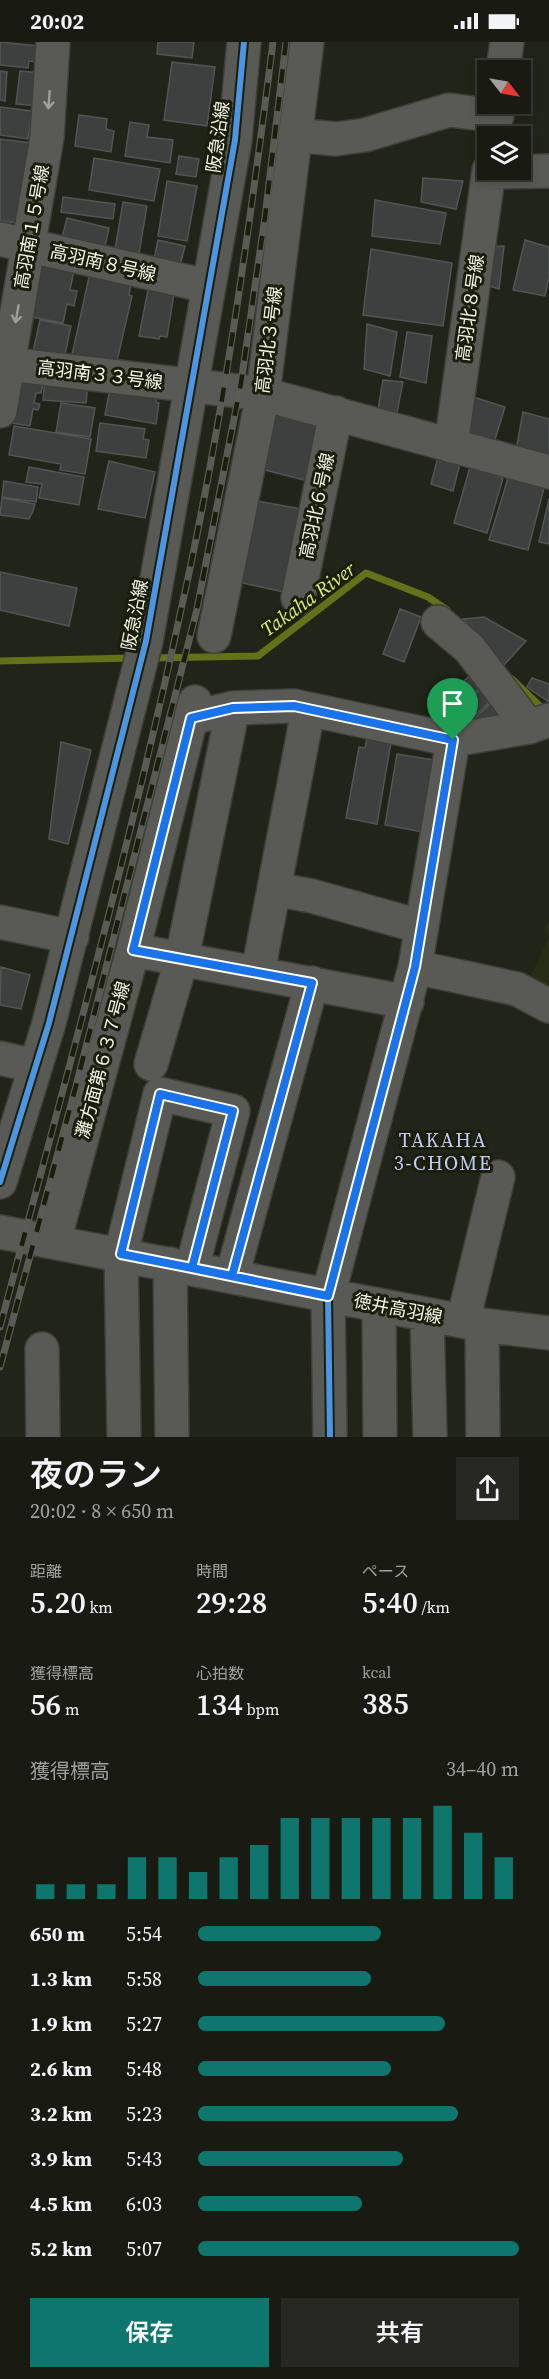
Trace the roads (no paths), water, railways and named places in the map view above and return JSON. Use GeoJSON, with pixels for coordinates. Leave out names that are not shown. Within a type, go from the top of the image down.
{"type":"FeatureCollection","features":[{"type":"Feature","properties":{"kind":"street","name":"高羽南１５号線"},"geometry":{"type":"LineString","coordinates":[[0,411],[8,364],[15,243],[47,138],[53,42]]}},
{"type":"Feature","properties":{"kind":"street","name":"阪急沿線"},"geometry":{"type":"LineString","coordinates":[[0,1182],[36,1066],[72,937],[142,656],[235,140],[244,42]]}},
{"type":"Feature","properties":{"kind":"street","name":"高羽北３号線"},"geometry":{"type":"LineString","coordinates":[[214,636],[263,394],[307,42]]}},
{"type":"Feature","properties":{"kind":"street"},"geometry":{"type":"LineString","coordinates":[[504,60],[507,42]]}},
{"type":"Feature","properties":{"kind":"street"},"geometry":{"type":"LineString","coordinates":[[295,135],[336,139],[365,135],[449,110],[496,119]]}},
{"type":"Feature","properties":{"kind":"street"},"geometry":{"type":"LineString","coordinates":[[531,171],[549,171]]}},
{"type":"Feature","properties":{"kind":"street","name":"高羽北８号線"},"geometry":{"type":"LineString","coordinates":[[452,446],[488,180]]}},
{"type":"Feature","properties":{"kind":"street","name":"高羽南８号線"},"geometry":{"type":"LineString","coordinates":[[15,243],[207,286]]}},
{"type":"Feature","properties":{"kind":"street","name":"高羽南３３号線"},"geometry":{"type":"LineString","coordinates":[[8,364],[263,394],[549,472]]}},
{"type":"Feature","properties":{"kind":"street","name":"高羽北６号線"},"geometry":{"type":"LineString","coordinates":[[298,598],[336,413]]}},
{"type":"Feature","properties":{"kind":"street"},"geometry":{"type":"LineString","coordinates":[[438,622],[469,648],[538,724]]}},
{"type":"Feature","properties":{"kind":"street","name":"灘方面第６３７号線"},"geometry":{"type":"LineString","coordinates":[[54,1241],[133,950],[193,710],[294,706],[308,711],[453,740]]}},
{"type":"Feature","properties":{"kind":"street"},"geometry":{"type":"LineString","coordinates":[[150,1064],[182,958],[233,708]]}},
{"type":"Feature","properties":{"kind":"street"},"geometry":{"type":"LineString","coordinates":[[258,972],[308,711]]}},
{"type":"Feature","properties":{"kind":"street"},"geometry":{"type":"LineString","coordinates":[[330,1437],[328,1296],[415,967],[453,740],[538,724]]}},
{"type":"Feature","properties":{"kind":"street"},"geometry":{"type":"LineString","coordinates":[[274,889],[312,896],[422,927]]}},
{"type":"Feature","properties":{"kind":"street"},"geometry":{"type":"LineString","coordinates":[[0,922],[72,937]]}},
{"type":"Feature","properties":{"kind":"street"},"geometry":{"type":"LineString","coordinates":[[133,950],[407,1002]]}},
{"type":"Feature","properties":{"kind":"street"},"geometry":{"type":"LineString","coordinates":[[415,967],[517,989],[549,1006]]}},
{"type":"Feature","properties":{"kind":"street"},"geometry":{"type":"LineString","coordinates":[[232,1276],[312,983]]}},
{"type":"Feature","properties":{"kind":"street"},"geometry":{"type":"LineString","coordinates":[[0,1058],[36,1066]]}},
{"type":"Feature","properties":{"kind":"street"},"geometry":{"type":"LineString","coordinates":[[124,1437],[121,1254],[160,1094],[233,1111],[181,1266],[172,1437]]}},
{"type":"Feature","properties":{"kind":"street"},"geometry":{"type":"LineString","coordinates":[[483,1437],[472,1323],[498,1177]]}},
{"type":"Feature","properties":{"kind":"street","name":"徳井高羽線"},"geometry":{"type":"LineString","coordinates":[[0,1232],[379,1306],[472,1323],[549,1333]]}},
{"type":"Feature","properties":{"kind":"street"},"geometry":{"type":"LineString","coordinates":[[379,1306],[380,1437]]}},
{"type":"Feature","properties":{"kind":"street"},"geometry":{"type":"LineString","coordinates":[[428,1315],[430,1437]]}},
{"type":"Feature","properties":{"kind":"street"},"geometry":{"type":"LineString","coordinates":[[42,1349],[42,1437]]}},
{"type":"Feature","properties":{"kind":"waterway","name":"Takaha River"},"geometry":{"type":"LineString","coordinates":[[150,658],[258,656],[366,573],[428,597],[447,610]]}},
{"type":"Feature","properties":{"kind":"waterway","name":"Takaha River"},"geometry":{"type":"LineString","coordinates":[[0,661],[133,658]]}},
{"type":"Feature","properties":{"kind":"waterway","name":"Takaha River"},"geometry":{"type":"LineString","coordinates":[[512,679],[545,711]]}},
{"type":"Feature","properties":{"kind":"railway"},"geometry":{"type":"LineString","coordinates":[[0,1327],[140,790],[196,539],[234,327],[273,42]]}},
{"type":"Feature","properties":{"kind":"railway"},"geometry":{"type":"LineString","coordinates":[[0,1367],[76,1086],[197,609],[241,383],[265,217],[286,42]]}},
{"type":"Feature","properties":{"kind":"district","name":"TAKAHA 3-CHOME"},"geometry":{"type":"Point","coordinates":[443,1152]}}]}
